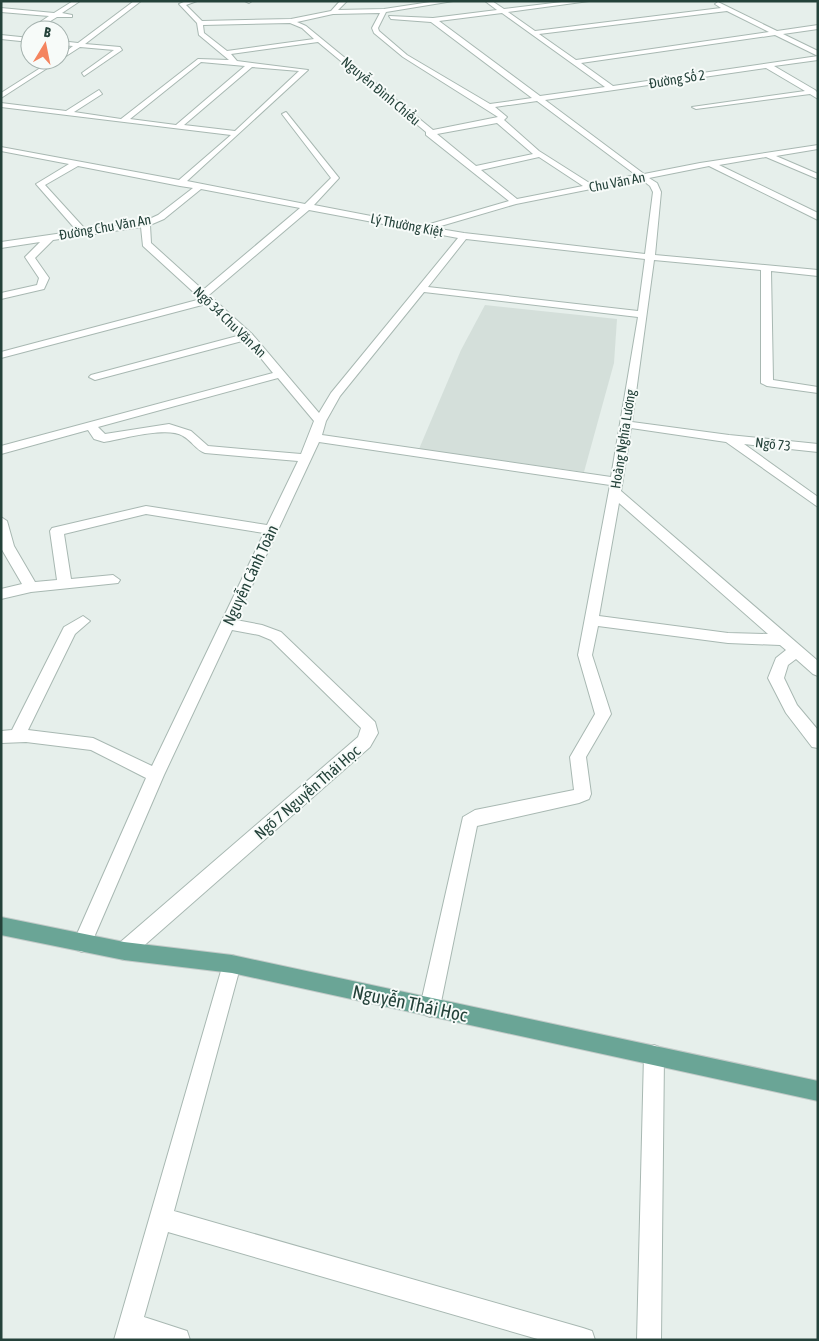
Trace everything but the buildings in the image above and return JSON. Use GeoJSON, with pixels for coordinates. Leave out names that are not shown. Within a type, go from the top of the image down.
{"type":"FeatureCollection","features":[{"type":"Feature","properties":{"kind":"main road","name":"Nguyễn Thái Học"},"geometry":{"type":"LineString","coordinates":[[1,926],[124,951],[232,964],[818,1091]]}},
{"type":"Feature","properties":{"kind":"street"},"geometry":{"type":"LineString","coordinates":[[48,20],[78,1]]}},
{"type":"Feature","properties":{"kind":"street"},"geometry":{"type":"LineString","coordinates":[[70,52],[138,1]]}},
{"type":"Feature","properties":{"kind":"street"},"geometry":{"type":"LineString","coordinates":[[194,1],[182,4],[200,23],[201,34],[226,53],[235,63]]}},
{"type":"Feature","properties":{"kind":"street"},"geometry":{"type":"LineString","coordinates":[[332,12],[344,1]]}},
{"type":"Feature","properties":{"kind":"street"},"geometry":{"type":"LineString","coordinates":[[488,1],[613,89]]}},
{"type":"Feature","properties":{"kind":"street"},"geometry":{"type":"LineString","coordinates":[[200,23],[291,21],[332,12],[382,13],[433,20],[586,1]]}},
{"type":"Feature","properties":{"kind":"street"},"geometry":{"type":"LineString","coordinates":[[712,1],[818,54]]}},
{"type":"Feature","properties":{"kind":"street"},"geometry":{"type":"LineString","coordinates":[[382,13],[450,2]]}},
{"type":"Feature","properties":{"kind":"street"},"geometry":{"type":"LineString","coordinates":[[4,10],[15,6]]}},
{"type":"Feature","properties":{"kind":"street"},"geometry":{"type":"LineString","coordinates":[[533,33],[726,8]]}},
{"type":"Feature","properties":{"kind":"street"},"geometry":{"type":"LineString","coordinates":[[4,10],[70,16]]}},
{"type":"Feature","properties":{"kind":"street"},"geometry":{"type":"LineString","coordinates":[[382,13],[375,28],[376,32],[405,56],[489,106],[503,117],[499,120],[429,133]]}},
{"type":"Feature","properties":{"kind":"street"},"geometry":{"type":"LineString","coordinates":[[433,20],[642,177]]}},
{"type":"Feature","properties":{"kind":"street","name":"Nguyễn Đình Chiểu"},"geometry":{"type":"LineString","coordinates":[[291,21],[304,27],[514,202]]}},
{"type":"Feature","properties":{"kind":"street"},"geometry":{"type":"LineString","coordinates":[[258,22],[263,30]]}},
{"type":"Feature","properties":{"kind":"street"},"geometry":{"type":"LineString","coordinates":[[575,62],[818,28]]}},
{"type":"Feature","properties":{"kind":"street"},"geometry":{"type":"LineString","coordinates":[[1,36],[19,38]]}},
{"type":"Feature","properties":{"kind":"street"},"geometry":{"type":"LineString","coordinates":[[269,38],[274,46]]}},
{"type":"Feature","properties":{"kind":"street"},"geometry":{"type":"LineString","coordinates":[[226,53],[320,40]]}},
{"type":"Feature","properties":{"kind":"street"},"geometry":{"type":"LineString","coordinates":[[70,44],[120,49],[84,74]]}},
{"type":"Feature","properties":{"kind":"street","name":"Đường Số 2"},"geometry":{"type":"LineString","coordinates":[[489,106],[818,58]]}},
{"type":"Feature","properties":{"kind":"street"},"geometry":{"type":"LineString","coordinates":[[123,121],[200,60],[305,70],[180,183]]}},
{"type":"Feature","properties":{"kind":"street"},"geometry":{"type":"LineString","coordinates":[[178,127],[250,64]]}},
{"type":"Feature","properties":{"kind":"street"},"geometry":{"type":"LineString","coordinates":[[767,66],[815,94]]}},
{"type":"Feature","properties":{"kind":"street"},"geometry":{"type":"LineString","coordinates":[[1,96],[42,70]]}},
{"type":"Feature","properties":{"kind":"street"},"geometry":{"type":"LineString","coordinates":[[67,113],[99,92]]}},
{"type":"Feature","properties":{"kind":"street"},"geometry":{"type":"LineString","coordinates":[[696,107],[815,94]]}},
{"type":"Feature","properties":{"kind":"street"},"geometry":{"type":"LineString","coordinates":[[1,105],[123,121],[237,133]]}},
{"type":"Feature","properties":{"kind":"street"},"geometry":{"type":"LineString","coordinates":[[1,355],[206,298],[308,206],[335,178],[286,114]]}},
{"type":"Feature","properties":{"kind":"street"},"geometry":{"type":"LineString","coordinates":[[499,120],[539,154],[590,187]]}},
{"type":"Feature","properties":{"kind":"street","name":"Chu Văn An"},"geometry":{"type":"LineString","coordinates":[[420,228],[514,202],[711,164],[817,149]]}},
{"type":"Feature","properties":{"kind":"street","name":"Lý Thường Kiệt"},"geometry":{"type":"LineString","coordinates":[[1,150],[464,236],[650,257],[818,273]]}},
{"type":"Feature","properties":{"kind":"street"},"geometry":{"type":"LineString","coordinates":[[473,169],[538,156],[539,154]]}},
{"type":"Feature","properties":{"kind":"street"},"geometry":{"type":"LineString","coordinates":[[768,155],[818,177]]}},
{"type":"Feature","properties":{"kind":"street"},"geometry":{"type":"LineString","coordinates":[[76,164],[40,184],[82,231]]}},
{"type":"Feature","properties":{"kind":"street"},"geometry":{"type":"LineString","coordinates":[[711,164],[818,217]]}},
{"type":"Feature","properties":{"kind":"street","name":"Hoàng Nghĩa Lương"},"geometry":{"type":"LineString","coordinates":[[430,1007],[469,822],[475,817],[583,794],[578,757],[603,714],[585,656],[626,424],[643,314],[657,192],[654,185],[642,177]]}},
{"type":"Feature","properties":{"kind":"street","name":"Đường Chu Văn An"},"geometry":{"type":"LineString","coordinates":[[1,245],[82,231],[145,224],[161,217],[198,186]]}},
{"type":"Feature","properties":{"kind":"street","name":"Ngõ 34 Chu Văn An"},"geometry":{"type":"LineString","coordinates":[[145,224],[146,244],[248,336],[320,421]]}},
{"type":"Feature","properties":{"kind":"street"},"geometry":{"type":"LineString","coordinates":[[1,296],[41,287],[44,278],[30,257],[51,236]]}},
{"type":"Feature","properties":{"kind":"street","name":"Nguyễn Cảnh Toàn"},"geometry":{"type":"LineString","coordinates":[[82,943],[156,776],[315,438],[320,421],[335,396],[464,236]]}},
{"type":"Feature","properties":{"kind":"street"},"geometry":{"type":"LineString","coordinates":[[766,268],[767,382],[818,390]]}},
{"type":"Feature","properties":{"kind":"street"},"geometry":{"type":"LineString","coordinates":[[421,289],[643,314]]}},
{"type":"Feature","properties":{"kind":"street"},"geometry":{"type":"LineString","coordinates":[[95,376],[248,336]]}},
{"type":"Feature","properties":{"kind":"street"},"geometry":{"type":"LineString","coordinates":[[1,450],[282,374]]}},
{"type":"Feature","properties":{"kind":"street","name":"Ngõ 73"},"geometry":{"type":"LineString","coordinates":[[626,424],[729,440],[818,448]]}},
{"type":"Feature","properties":{"kind":"street"},"geometry":{"type":"LineString","coordinates":[[91,425],[98,436],[104,438],[169,428],[187,432],[206,449],[305,458]]}},
{"type":"Feature","properties":{"kind":"street"},"geometry":{"type":"LineString","coordinates":[[315,438],[615,487],[796,651],[815,663]]}},
{"type":"Feature","properties":{"kind":"street"},"geometry":{"type":"LineString","coordinates":[[729,440],[818,503]]}},
{"type":"Feature","properties":{"kind":"street"},"geometry":{"type":"LineString","coordinates":[[65,584],[57,530],[146,510],[271,530]]}},
{"type":"Feature","properties":{"kind":"street"},"geometry":{"type":"LineString","coordinates":[[1,521],[7,546],[31,587]]}},
{"type":"Feature","properties":{"kind":"street"},"geometry":{"type":"LineString","coordinates":[[1,594],[31,587],[113,580]]}},
{"type":"Feature","properties":{"kind":"street"},"geometry":{"type":"LineString","coordinates":[[592,620],[728,638],[784,640]]}},
{"type":"Feature","properties":{"kind":"street"},"geometry":{"type":"LineString","coordinates":[[83,621],[69,631],[9,737],[93,744],[156,776]]}},
{"type":"Feature","properties":{"kind":"street","name":"Ngõ 7 Nguyễn Thái Học"},"geometry":{"type":"LineString","coordinates":[[124,951],[364,742],[370,733],[369,726],[276,636],[262,630],[228,624]]}},
{"type":"Feature","properties":{"kind":"street"},"geometry":{"type":"LineString","coordinates":[[796,651],[781,662],[776,678],[791,709],[818,742]]}},
{"type":"Feature","properties":{"kind":"street"},"geometry":{"type":"LineString","coordinates":[[178,1340],[129,1332],[159,1218],[232,964]]}},
{"type":"Feature","properties":{"kind":"street"},"geometry":{"type":"LineString","coordinates":[[650,1340],[654,1056]]}},
{"type":"Feature","properties":{"kind":"street"},"geometry":{"type":"LineString","coordinates":[[159,1218],[583,1340]]}},
{"type":"Feature","properties":{"kind":"shaded area"},"geometry":{"type":"Polygon","coordinates":[[[485,305],[617,319],[614,363],[584,472],[419,449],[461,350],[485,305]]]}}]}
